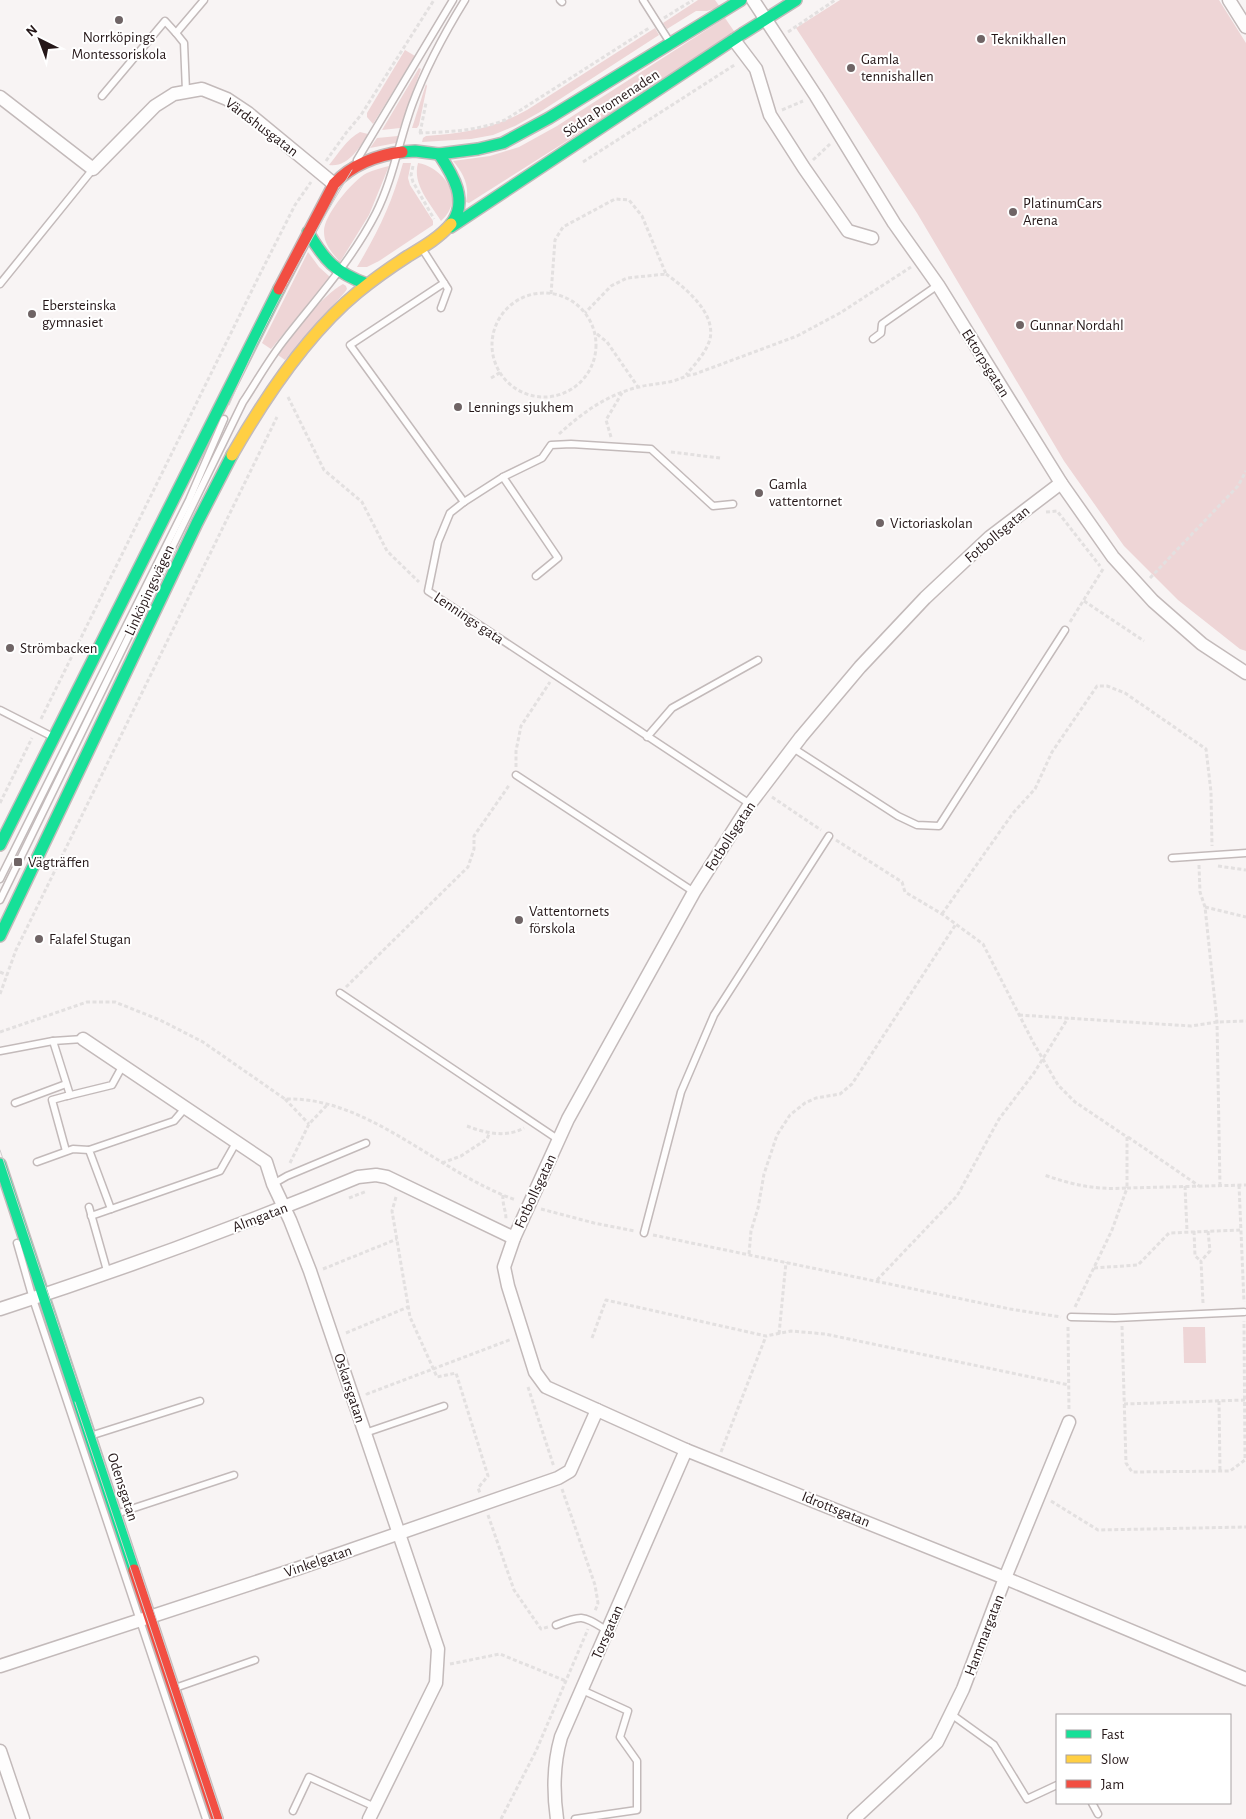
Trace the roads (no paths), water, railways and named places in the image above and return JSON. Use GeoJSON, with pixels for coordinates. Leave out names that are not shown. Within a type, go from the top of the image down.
{"type":"FeatureCollection","features":[{"type":"Feature","properties":{"kind":"street","name":"Södra Promenaden"},"geometry":{"type":"LineString","coordinates":[[334,184],[341,176],[377,157],[388,154],[415,151],[439,154],[478,149],[503,143],[550,118],[740,0]]}},
{"type":"Feature","properties":{"kind":"street","name":"Ektorpsgatan"},"geometry":{"type":"LineString","coordinates":[[753,0],[816,96],[894,223],[938,286],[1061,483],[1113,557],[1153,601],[1202,644],[1246,672]]}},
{"type":"Feature","properties":{"kind":"street","name":"Södra Promenaden"},"geometry":{"type":"LineString","coordinates":[[443,232],[796,0]]}},
{"type":"Feature","properties":{"kind":"street"},"geometry":{"type":"LineString","coordinates":[[1229,0],[1246,27]]}},
{"type":"Feature","properties":{"kind":"street"},"geometry":{"type":"LineString","coordinates":[[734,40],[756,69],[770,115],[804,168],[848,231],[872,238]]}},
{"type":"Feature","properties":{"kind":"street","name":"Värdshusgatan"},"geometry":{"type":"LineString","coordinates":[[93,169],[155,106],[174,94],[202,89],[227,99],[248,114],[334,184]]}},
{"type":"Feature","properties":{"kind":"street"},"geometry":{"type":"LineString","coordinates":[[0,97],[93,169]]}},
{"type":"Feature","properties":{"kind":"street"},"geometry":{"type":"LineString","coordinates":[[439,154],[448,167],[459,191],[458,212],[454,220],[443,232]]}},
{"type":"Feature","properties":{"kind":"street","name":"Linköpingsvägen"},"geometry":{"type":"LineString","coordinates":[[0,845],[308,232],[334,184]]}},
{"type":"Feature","properties":{"kind":"street"},"geometry":{"type":"LineString","coordinates":[[308,232],[318,252],[339,272],[352,280],[367,284]]}},
{"type":"Feature","properties":{"kind":"street","name":"Linköpingsvägen"},"geometry":{"type":"LineString","coordinates":[[0,936],[222,472],[258,412],[285,374],[329,320],[367,284],[443,232]]}},
{"type":"Feature","properties":{"kind":"street","name":"Fotbollsgatan"},"geometry":{"type":"LineString","coordinates":[[504,1266],[529,1204],[591,1078],[694,892],[750,804],[766,793],[793,748],[860,667],[925,598],[990,537],[1061,483]]}},
{"type":"Feature","properties":{"kind":"street","name":"Oskarsgatan"},"geometry":{"type":"LineString","coordinates":[[83,1039],[266,1162],[273,1184],[310,1270],[438,1650],[436,1683],[369,1819]]}},
{"type":"Feature","properties":{"kind":"street","name":"Odensgatan"},"geometry":{"type":"LineString","coordinates":[[0,1164],[38,1297],[85,1437],[116,1514],[145,1618],[169,1690],[217,1819]]}},
{"type":"Feature","properties":{"kind":"street","name":"Almgatan"},"geometry":{"type":"LineString","coordinates":[[0,1309],[108,1274],[284,1208],[358,1177],[376,1175],[387,1177],[514,1238]]}},
{"type":"Feature","properties":{"kind":"street","name":"Idrottsgatan"},"geometry":{"type":"LineString","coordinates":[[504,1266],[508,1286],[535,1372],[540,1382],[546,1387],[686,1450],[1005,1578],[1246,1679]]}},
{"type":"Feature","properties":{"kind":"street","name":"Vinkelgatan"},"geometry":{"type":"LineString","coordinates":[[0,1666],[298,1568],[558,1478],[570,1471],[597,1410]]}},
{"type":"Feature","properties":{"kind":"street","name":"Hammargatan"},"geometry":{"type":"LineString","coordinates":[[854,1819],[937,1742],[963,1689],[1005,1578],[1068,1422]]}},
{"type":"Feature","properties":{"kind":"street","name":"Torsgatan"},"geometry":{"type":"LineString","coordinates":[[557,1819],[553,1790],[557,1750],[686,1450]]}},
{"type":"Feature","properties":{"kind":"street"},"geometry":{"type":"LineString","coordinates":[[0,1751],[23,1819]]}},
{"type":"Feature","properties":{"kind":"lane"},"geometry":{"type":"LineString","coordinates":[[176,33],[204,0]]}},
{"type":"Feature","properties":{"kind":"lane"},"geometry":{"type":"LineString","coordinates":[[352,170],[453,0]]}},
{"type":"Feature","properties":{"kind":"lane"},"geometry":{"type":"LineString","coordinates":[[0,900],[243,402],[284,340],[339,272],[361,240],[376,212],[386,190],[403,133],[429,61],[465,0]]}},
{"type":"Feature","properties":{"kind":"lane"},"geometry":{"type":"LineString","coordinates":[[643,0],[671,44]]}},
{"type":"Feature","properties":{"kind":"lane"},"geometry":{"type":"LineString","coordinates":[[102,96],[165,21],[184,43],[186,92]]}},
{"type":"Feature","properties":{"kind":"lane","name":"Värdshusgatan"},"geometry":{"type":"LineString","coordinates":[[0,284],[93,169]]}},
{"type":"Feature","properties":{"kind":"lane"},"geometry":{"type":"LineString","coordinates":[[421,248],[448,289],[441,308]]}},
{"type":"Feature","properties":{"kind":"lane"},"geometry":{"type":"LineString","coordinates":[[444,283],[350,345],[464,502]]}},
{"type":"Feature","properties":{"kind":"lane"},"geometry":{"type":"LineString","coordinates":[[873,339],[881,333],[882,324],[938,286]]}},
{"type":"Feature","properties":{"kind":"lane"},"geometry":{"type":"LineString","coordinates":[[230,405],[233,381]]}},
{"type":"Feature","properties":{"kind":"lane"},"geometry":{"type":"LineString","coordinates":[[0,879],[189,500],[226,413]]}},
{"type":"Feature","properties":{"kind":"lane","name":"Lennings gata"},"geometry":{"type":"LineString","coordinates":[[733,504],[713,506],[651,449],[571,444],[551,446],[542,458],[503,478],[450,513],[438,542],[428,591],[750,804]]}},
{"type":"Feature","properties":{"kind":"lane"},"geometry":{"type":"LineString","coordinates":[[503,478],[558,558],[536,576]]}},
{"type":"Feature","properties":{"kind":"lane"},"geometry":{"type":"LineString","coordinates":[[793,748],[898,816],[917,825],[939,826],[1065,630]]}},
{"type":"Feature","properties":{"kind":"lane"},"geometry":{"type":"LineString","coordinates":[[647,736],[672,708],[758,660]]}},
{"type":"Feature","properties":{"kind":"lane"},"geometry":{"type":"LineString","coordinates":[[0,710],[54,738]]}},
{"type":"Feature","properties":{"kind":"lane"},"geometry":{"type":"LineString","coordinates":[[516,776],[694,892]]}},
{"type":"Feature","properties":{"kind":"lane"},"geometry":{"type":"LineString","coordinates":[[644,1233],[681,1092],[714,1015],[829,836]]}},
{"type":"Feature","properties":{"kind":"lane"},"geometry":{"type":"LineString","coordinates":[[1172,858],[1246,853]]}},
{"type":"Feature","properties":{"kind":"lane"},"geometry":{"type":"LineString","coordinates":[[340,993],[559,1140]]}},
{"type":"Feature","properties":{"kind":"lane"},"geometry":{"type":"LineString","coordinates":[[0,1051],[53,1041],[83,1039]]}},
{"type":"Feature","properties":{"kind":"lane"},"geometry":{"type":"LineString","coordinates":[[53,1041],[70,1095],[65,1096]]}},
{"type":"Feature","properties":{"kind":"lane"},"geometry":{"type":"LineString","coordinates":[[66,1151],[52,1100],[112,1085],[123,1065]]}},
{"type":"Feature","properties":{"kind":"lane"},"geometry":{"type":"LineString","coordinates":[[15,1103],[66,1084]]}},
{"type":"Feature","properties":{"kind":"lane"},"geometry":{"type":"LineString","coordinates":[[37,1162],[73,1149],[89,1150],[174,1121],[186,1107]]}},
{"type":"Feature","properties":{"kind":"lane"},"geometry":{"type":"LineString","coordinates":[[91,1216],[220,1171],[237,1141]]}},
{"type":"Feature","properties":{"kind":"lane"},"geometry":{"type":"LineString","coordinates":[[273,1184],[287,1176],[366,1143]]}},
{"type":"Feature","properties":{"kind":"lane"},"geometry":{"type":"LineString","coordinates":[[89,1150],[111,1209]]}},
{"type":"Feature","properties":{"kind":"lane"},"geometry":{"type":"LineString","coordinates":[[0,1186],[6,1205]]}},
{"type":"Feature","properties":{"kind":"lane"},"geometry":{"type":"LineString","coordinates":[[88,1207],[108,1274]]}},
{"type":"Feature","properties":{"kind":"lane"},"geometry":{"type":"LineString","coordinates":[[14,1233],[38,1297]]}},
{"type":"Feature","properties":{"kind":"lane"},"geometry":{"type":"LineString","coordinates":[[1070,1317],[1244,1312]]}},
{"type":"Feature","properties":{"kind":"lane"},"geometry":{"type":"LineString","coordinates":[[145,1618],[85,1437],[200,1400]]}},
{"type":"Feature","properties":{"kind":"lane"},"geometry":{"type":"LineString","coordinates":[[365,1433],[444,1406]]}},
{"type":"Feature","properties":{"kind":"lane"},"geometry":{"type":"LineString","coordinates":[[116,1514],[234,1476]]}},
{"type":"Feature","properties":{"kind":"lane"},"geometry":{"type":"LineString","coordinates":[[556,1624],[578,1617],[591,1621],[608,1631]]}},
{"type":"Feature","properties":{"kind":"lane"},"geometry":{"type":"LineString","coordinates":[[206,1819],[169,1690],[255,1660]]}},
{"type":"Feature","properties":{"kind":"lane"},"geometry":{"type":"LineString","coordinates":[[575,1819],[637,1810],[637,1761],[620,1736],[628,1712],[582,1690]]}},
{"type":"Feature","properties":{"kind":"lane"},"geometry":{"type":"LineString","coordinates":[[951,1714],[994,1745],[1027,1799],[1056,1785]]}},
{"type":"Feature","properties":{"kind":"lane"},"geometry":{"type":"LineString","coordinates":[[293,1811],[309,1777],[375,1806]]}},
{"type":"Feature","properties":{"kind":"lane"},"geometry":{"type":"LineString","coordinates":[[1093,1804],[1098,1814]]}},
{"type":"Feature","properties":{"kind":"tram line"},"geometry":{"type":"LineString","coordinates":[[229,405],[286,286],[352,170]]}},
{"type":"Feature","properties":{"kind":"tram line"},"geometry":{"type":"LineString","coordinates":[[0,1150],[223,1819]]}},
{"type":"Feature","properties":{"kind":"tram line"},"geometry":{"type":"LineString","coordinates":[[75,1402],[214,1819]]}},
{"type":"Feature","properties":{"kind":"place","name":"Norrköpings Montessoriskola"},"geometry":{"type":"Point","coordinates":[119,20]}},
{"type":"Feature","properties":{"kind":"place","name":"Teknikhallen"},"geometry":{"type":"Point","coordinates":[981,39]}},
{"type":"Feature","properties":{"kind":"place","name":"Gamla tennishallen"},"geometry":{"type":"Point","coordinates":[851,68]}},
{"type":"Feature","properties":{"kind":"place","name":"PlatinumCars Arena"},"geometry":{"type":"Point","coordinates":[1013,212]}},
{"type":"Feature","properties":{"kind":"place","name":"Ebersteinska gymnasiet"},"geometry":{"type":"Point","coordinates":[32,314]}},
{"type":"Feature","properties":{"kind":"place","name":"Gunnar Nordahl"},"geometry":{"type":"Point","coordinates":[1020,325]}},
{"type":"Feature","properties":{"kind":"place","name":"Lennings sjukhem"},"geometry":{"type":"Point","coordinates":[458,407]}},
{"type":"Feature","properties":{"kind":"place","name":"Gamla vattentornet"},"geometry":{"type":"Point","coordinates":[759,493]}},
{"type":"Feature","properties":{"kind":"place","name":"Victoriaskolan"},"geometry":{"type":"Point","coordinates":[880,523]}},
{"type":"Feature","properties":{"kind":"place","name":"Strömbacken"},"geometry":{"type":"Point","coordinates":[10,648]}},
{"type":"Feature","properties":{"kind":"place","name":"Vägträffen"},"geometry":{"type":"Point","coordinates":[18,862]}},
{"type":"Feature","properties":{"kind":"place","name":"Vattentornets förskola"},"geometry":{"type":"Point","coordinates":[519,920]}},
{"type":"Feature","properties":{"kind":"place","name":"Falafel Stugan"},"geometry":{"type":"Point","coordinates":[39,939]}}]}
